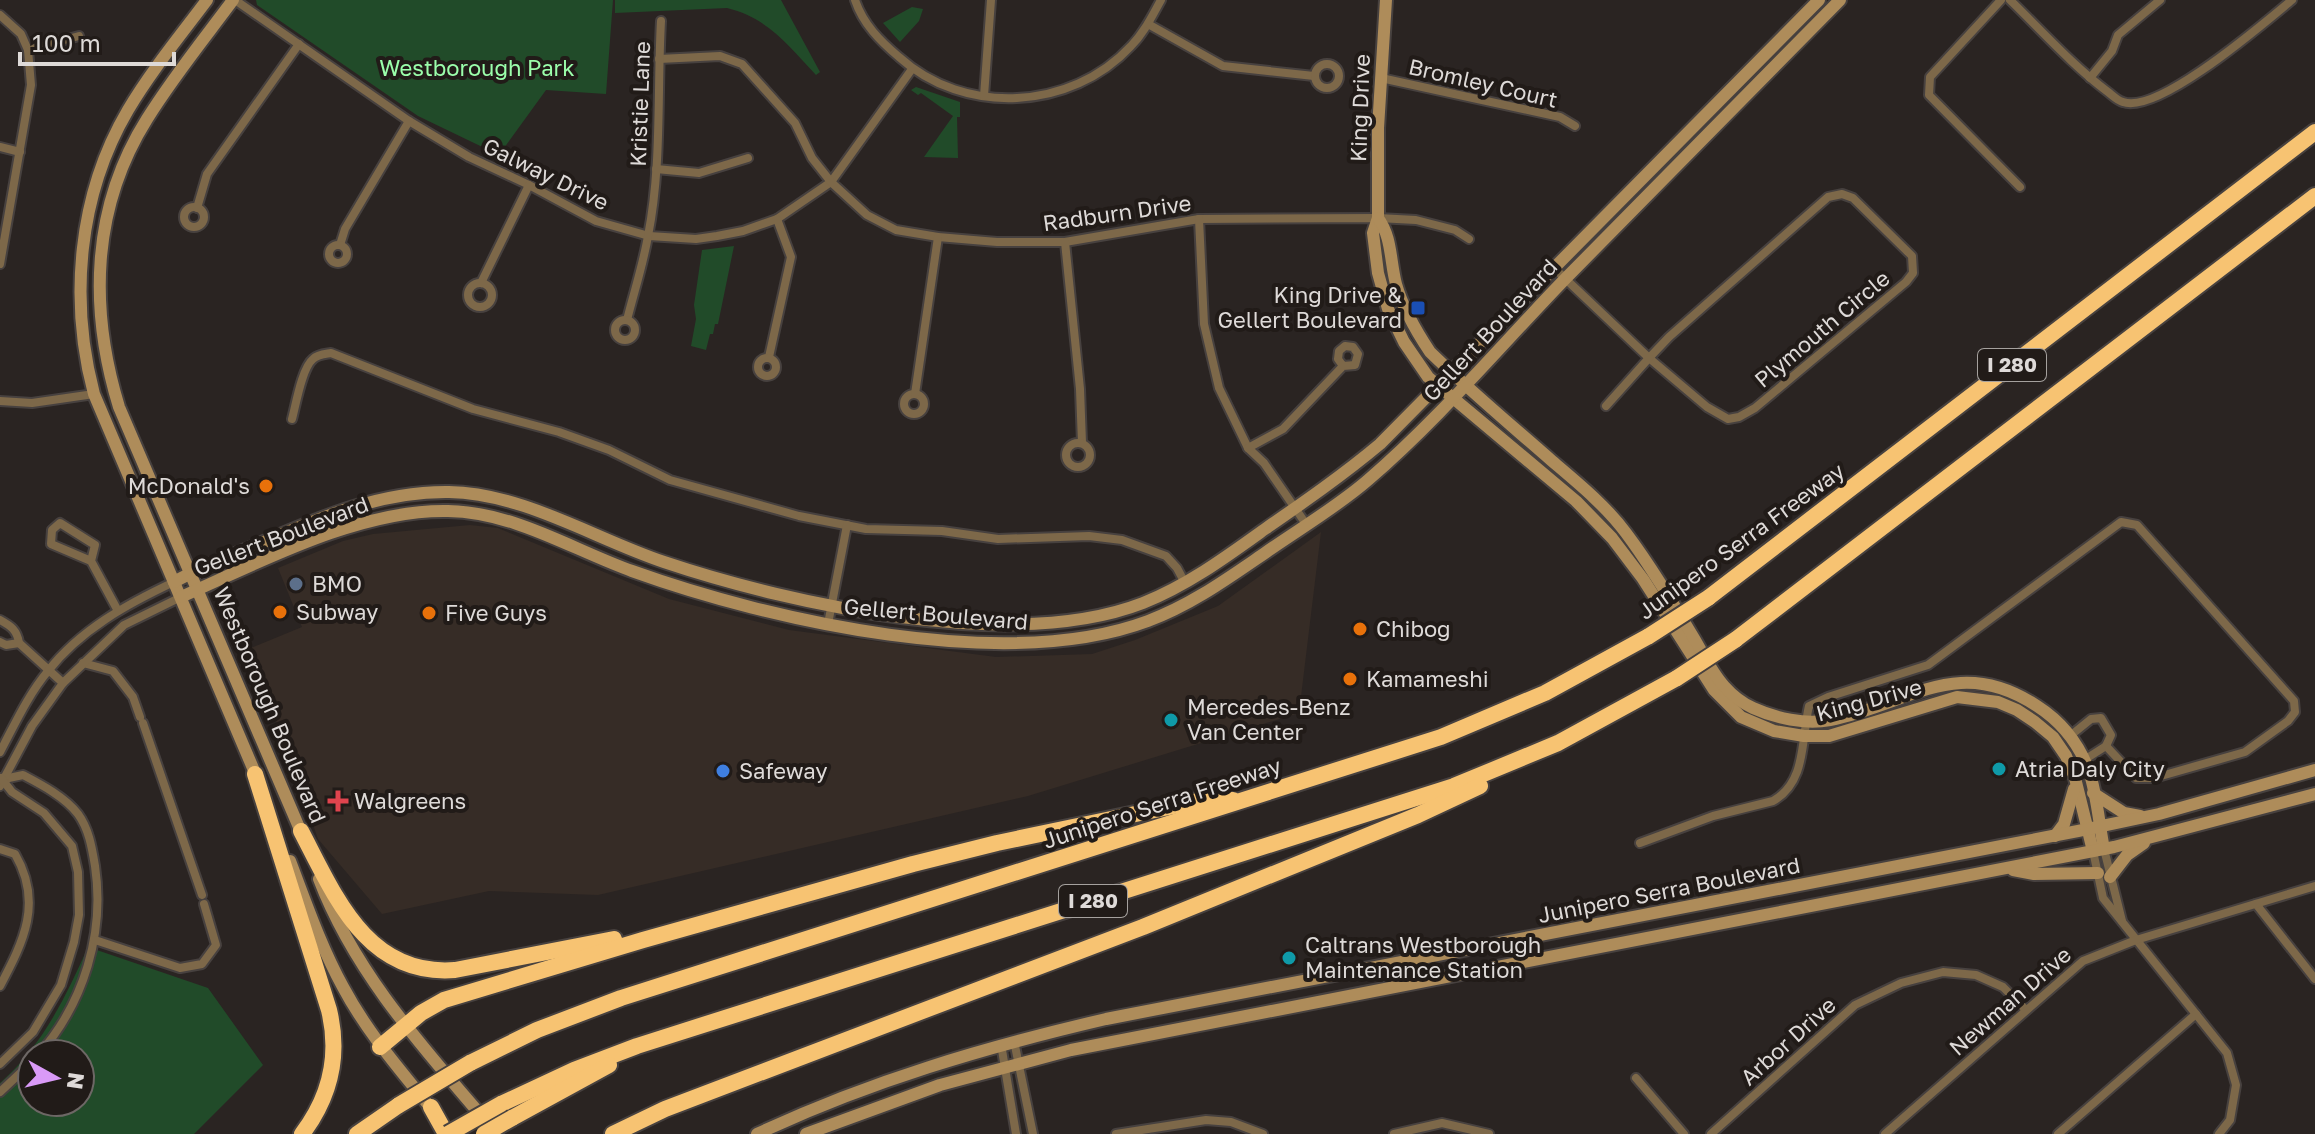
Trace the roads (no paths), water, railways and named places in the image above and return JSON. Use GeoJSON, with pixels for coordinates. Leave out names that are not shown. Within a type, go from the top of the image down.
{"type":"FeatureCollection","features":[{"type":"Feature","properties":{"kind":"highway","name":"Junipero Serra Freeway"},"geometry":{"type":"LineString","coordinates":[[357,1134],[470,1063],[537,1030],[621,998],[1420,744],[1484,720],[1566,683],[1708,598],[2315,132]]}},
{"type":"Feature","properties":{"kind":"highway","name":"I 280"},"geometry":{"type":"LineString","coordinates":[[449,1134],[506,1111],[574,1070],[658,1039],[1432,793],[1527,757],[1598,723],[1677,678],[1735,640],[2315,196]]}},
{"type":"Feature","properties":{"kind":"highway"},"geometry":{"type":"LineString","coordinates":[[613,1134],[665,1109],[1143,927],[1364,838],[1441,805],[1598,723]]}},
{"type":"Feature","properties":{"kind":"highway"},"geometry":{"type":"LineString","coordinates":[[255,774],[334,1033],[334,1056],[327,1089],[302,1134]]}},
{"type":"Feature","properties":{"kind":"highway"},"geometry":{"type":"LineString","coordinates":[[380,1047],[429,1008],[453,997],[643,940],[997,843],[1207,799],[1243,801]]}},
{"type":"Feature","properties":{"kind":"highway"},"geometry":{"type":"LineString","coordinates":[[301,831],[339,902],[355,925],[381,950],[410,965],[432,970],[455,970],[628,936],[643,940]]}},
{"type":"Feature","properties":{"kind":"highway"},"geometry":{"type":"LineString","coordinates":[[431,1107],[449,1134]]}},
{"type":"Feature","properties":{"kind":"highway"},"geometry":{"type":"LineString","coordinates":[[626,1134],[665,1109]]}},
{"type":"Feature","properties":{"kind":"highway"},"geometry":{"type":"LineString","coordinates":[[484,1134],[506,1111]]}},
{"type":"Feature","properties":{"kind":"main road","name":"Westborough Boulevard"},"geometry":{"type":"LineString","coordinates":[[207,0],[128,109],[114,136],[93,193],[82,250],[82,341],[94,394],[255,774],[326,953],[380,1047],[431,1107]]}},
{"type":"Feature","properties":{"kind":"main road","name":"Westborough Boulevard"},"geometry":{"type":"LineString","coordinates":[[234,0],[147,119],[127,157],[112,197],[100,255],[99,312],[107,365],[119,407],[344,934],[369,975],[406,1025],[497,1134]]}},
{"type":"Feature","properties":{"kind":"main road","name":"King Drive"},"geometry":{"type":"LineString","coordinates":[[1386,0],[1378,218],[1373,233],[1378,273],[1388,309],[1404,342],[1428,377],[1576,501],[1612,538],[1643,579],[1714,690],[1741,717],[1774,731],[1829,736],[1957,697],[1979,698],[2017,710],[2053,737],[2066,756],[2098,850]]}},
{"type":"Feature","properties":{"kind":"main road","name":"Gellert Boulevard"},"geometry":{"type":"LineString","coordinates":[[174,582],[327,515],[407,494],[452,492],[510,501],[690,571],[832,605],[941,620],[1047,623],[1119,611],[1185,583],[1295,508],[1380,444],[1819,0]]}},
{"type":"Feature","properties":{"kind":"main road","name":"Gellert Boulevard"},"geometry":{"type":"LineString","coordinates":[[181,597],[354,525],[409,514],[452,511],[504,519],[626,569],[682,588],[828,624],[981,641],[1048,642],[1101,635],[1149,621],[1215,588],[1365,483],[1420,434],[1565,279],[1840,0]]}},
{"type":"Feature","properties":{"kind":"main road","name":"King Drive"},"geometry":{"type":"LineString","coordinates":[[1378,218],[1388,231],[1397,288],[1413,327],[1430,352],[1586,490],[1623,529],[1658,579],[1722,684],[1751,707],[1778,717],[1805,721],[1828,721],[1931,686],[1956,682],[1981,683],[2024,697],[2044,710],[2070,736],[2084,760],[2093,793],[2093,828]]}},
{"type":"Feature","properties":{"kind":"main road"},"geometry":{"type":"LineString","coordinates":[[94,394],[110,396],[119,407]]}},
{"type":"Feature","properties":{"kind":"main road","name":"Junipero Serra Boulevard"},"geometry":{"type":"LineString","coordinates":[[757,1134],[880,1083],[1008,1042],[1106,1019],[2055,836],[2146,817],[2315,770]]}},
{"type":"Feature","properties":{"kind":"main road"},"geometry":{"type":"LineString","coordinates":[[2055,836],[2074,798],[2075,778]]}},
{"type":"Feature","properties":{"kind":"main road"},"geometry":{"type":"LineString","coordinates":[[2093,793],[2124,813],[2146,817]]}},
{"type":"Feature","properties":{"kind":"main road","name":"Junipero Serra Boulevard"},"geometry":{"type":"LineString","coordinates":[[806,1134],[908,1095],[1012,1064],[2098,850],[2315,794]]}},
{"type":"Feature","properties":{"kind":"main road"},"geometry":{"type":"LineString","coordinates":[[2006,868],[2034,874],[2104,875],[2150,838]]}},
{"type":"Feature","properties":{"kind":"street","name":"Galway Drive"},"geometry":{"type":"LineString","coordinates":[[234,0],[409,121],[469,157],[596,221],[649,236],[696,239],[743,231],[777,219],[831,182],[912,69]]}},
{"type":"Feature","properties":{"kind":"street"},"geometry":{"type":"LineString","coordinates":[[855,0],[877,38],[912,69],[956,91],[1024,98],[1065,90],[1109,66],[1131,46],[1161,0]]}},
{"type":"Feature","properties":{"kind":"street"},"geometry":{"type":"LineString","coordinates":[[984,96],[991,0]]}},
{"type":"Feature","properties":{"kind":"street"},"geometry":{"type":"LineString","coordinates":[[2001,0],[1930,77],[1929,95],[2020,187]]}},
{"type":"Feature","properties":{"kind":"street"},"geometry":{"type":"LineString","coordinates":[[2010,0],[2090,78],[2123,103],[2141,102],[2167,92],[2222,56],[2292,0]]}},
{"type":"Feature","properties":{"kind":"street"},"geometry":{"type":"LineString","coordinates":[[2090,78],[2112,51],[2118,35],[2160,0]]}},
{"type":"Feature","properties":{"kind":"street"},"geometry":{"type":"LineString","coordinates":[[0,15],[21,34],[28,50],[31,85],[0,264]]}},
{"type":"Feature","properties":{"kind":"street","name":"Kristie Lane"},"geometry":{"type":"LineString","coordinates":[[627,320],[649,236],[656,169],[661,21]]}},
{"type":"Feature","properties":{"kind":"street"},"geometry":{"type":"LineString","coordinates":[[1148,24],[1223,66],[1314,76]]}},
{"type":"Feature","properties":{"kind":"street"},"geometry":{"type":"LineString","coordinates":[[28,50],[79,36]]}},
{"type":"Feature","properties":{"kind":"street"},"geometry":{"type":"LineString","coordinates":[[197,208],[207,174],[299,44]]}},
{"type":"Feature","properties":{"kind":"street","name":"Radburn Drive"},"geometry":{"type":"LineString","coordinates":[[659,59],[720,56],[742,64],[795,123],[812,158],[831,182],[867,215],[896,230],[997,242],[1065,242],[1199,219],[1378,218],[1416,220],[1455,230],[1469,239]]}},
{"type":"Feature","properties":{"kind":"street","name":"Bromley Court"},"geometry":{"type":"LineString","coordinates":[[1381,78],[1560,117],[1575,126]]}},
{"type":"Feature","properties":{"kind":"street"},"geometry":{"type":"LineString","coordinates":[[340,245],[345,229],[409,121]]}},
{"type":"Feature","properties":{"kind":"street"},"geometry":{"type":"LineString","coordinates":[[0,147],[20,152]]}},
{"type":"Feature","properties":{"kind":"street"},"geometry":{"type":"LineString","coordinates":[[656,169],[699,173],[748,158]]}},
{"type":"Feature","properties":{"kind":"street"},"geometry":{"type":"LineString","coordinates":[[481,283],[529,185]]}},
{"type":"Feature","properties":{"kind":"street","name":"Plymouth Circle"},"geometry":{"type":"LineString","coordinates":[[1554,268],[1649,358],[1707,407],[1728,419],[1755,408],[1906,282],[1913,273],[1912,256],[1853,198],[1842,194],[1828,197],[1649,358]]}},
{"type":"Feature","properties":{"kind":"street"},"geometry":{"type":"LineString","coordinates":[[769,357],[791,257],[777,219]]}},
{"type":"Feature","properties":{"kind":"street"},"geometry":{"type":"LineString","coordinates":[[1199,219],[1204,324],[1219,388],[1248,448],[1264,463],[1306,524]]}},
{"type":"Feature","properties":{"kind":"street"},"geometry":{"type":"LineString","coordinates":[[915,394],[938,237]]}},
{"type":"Feature","properties":{"kind":"street"},"geometry":{"type":"LineString","coordinates":[[1065,242],[1081,400],[1082,443]]}},
{"type":"Feature","properties":{"kind":"street"},"geometry":{"type":"LineString","coordinates":[[292,419],[310,360],[331,353],[473,409],[559,432],[609,450],[670,480],[799,516],[866,529],[942,531],[998,539],[1089,536],[1122,540],[1166,556],[1185,583]]}},
{"type":"Feature","properties":{"kind":"street"},"geometry":{"type":"LineString","coordinates":[[1606,406],[1649,358]]}},
{"type":"Feature","properties":{"kind":"street"},"geometry":{"type":"LineString","coordinates":[[1248,448],[1283,429],[1343,366]]}},
{"type":"Feature","properties":{"kind":"street"},"geometry":{"type":"LineString","coordinates":[[0,401],[32,403],[94,394]]}},
{"type":"Feature","properties":{"kind":"street"},"geometry":{"type":"LineString","coordinates":[[1640,843],[1713,816],[1773,801],[1781,796],[1796,778],[1809,706],[1928,665],[2121,522],[2137,525],[2294,701],[2295,712],[2288,721],[2245,752],[2154,778],[2136,778],[2106,746]]}},
{"type":"Feature","properties":{"kind":"street"},"geometry":{"type":"LineString","coordinates":[[91,561],[95,545],[60,523],[52,530],[51,544],[91,561],[118,611]]}},
{"type":"Feature","properties":{"kind":"street"},"geometry":{"type":"LineString","coordinates":[[828,624],[847,525]]}},
{"type":"Feature","properties":{"kind":"street","name":"Gellert Boulevard"},"geometry":{"type":"LineString","coordinates":[[0,752],[47,671],[69,648],[118,611],[174,582]]}},
{"type":"Feature","properties":{"kind":"street","name":"Gellert Boulevard"},"geometry":{"type":"LineString","coordinates":[[1,781],[32,726],[63,683],[124,625],[181,597]]}},
{"type":"Feature","properties":{"kind":"street"},"geometry":{"type":"LineString","coordinates":[[0,620],[13,628],[19,643],[63,683]]}},
{"type":"Feature","properties":{"kind":"street"},"geometry":{"type":"LineString","coordinates":[[0,642],[6,645],[19,643]]}},
{"type":"Feature","properties":{"kind":"street"},"geometry":{"type":"LineString","coordinates":[[83,663],[113,671],[133,697],[216,945],[202,964],[180,968],[95,940]]}},
{"type":"Feature","properties":{"kind":"street"},"geometry":{"type":"LineString","coordinates":[[2070,736],[2091,719],[2101,718],[2111,735],[2106,746],[2084,760]]}},
{"type":"Feature","properties":{"kind":"street"},"geometry":{"type":"LineString","coordinates":[[0,1064],[33,1032],[61,985],[79,915],[78,872],[72,846],[44,813],[1,781],[23,775],[50,789],[77,814],[90,839],[97,882],[95,940],[75,998],[52,1038]]}},
{"type":"Feature","properties":{"kind":"street"},"geometry":{"type":"LineString","coordinates":[[0,849],[15,854],[26,874],[30,911],[22,945],[0,986]]}},
{"type":"Feature","properties":{"kind":"street","name":"King Drive"},"geometry":{"type":"LineString","coordinates":[[2098,850],[2104,875],[2103,898],[2227,1053],[2236,1085],[2230,1120],[2219,1134]]}},
{"type":"Feature","properties":{"kind":"street","name":"Newman Drive"},"geometry":{"type":"LineString","coordinates":[[1885,1134],[2083,961],[2136,940],[2315,886]]}},
{"type":"Feature","properties":{"kind":"street"},"geometry":{"type":"LineString","coordinates":[[2256,904],[2315,979]]}},
{"type":"Feature","properties":{"kind":"street","name":"Arbor Drive"},"geometry":{"type":"LineString","coordinates":[[1711,1134],[1855,1005],[1901,983],[1943,972],[1976,975],[2003,987],[2026,1010]]}},
{"type":"Feature","properties":{"kind":"street"},"geometry":{"type":"LineString","coordinates":[[2058,1134],[2196,1014]]}},
{"type":"Feature","properties":{"kind":"street"},"geometry":{"type":"LineString","coordinates":[[1008,1042],[1033,1134]]}},
{"type":"Feature","properties":{"kind":"street"},"geometry":{"type":"LineString","coordinates":[[1008,1042],[1016,1134]]}},
{"type":"Feature","properties":{"kind":"street"},"geometry":{"type":"LineString","coordinates":[[0,1092],[16,1077]]}},
{"type":"Feature","properties":{"kind":"street"},"geometry":{"type":"LineString","coordinates":[[1636,1078],[1684,1134]]}},
{"type":"Feature","properties":{"kind":"street"},"geometry":{"type":"LineString","coordinates":[[1116,1134],[1206,1120],[1231,1122],[1263,1134]]}},
{"type":"Feature","properties":{"kind":"street"},"geometry":{"type":"LineString","coordinates":[[1394,1134],[1442,1123],[1489,1134]]}},
{"type":"Feature","properties":{"kind":"place","name":"King Drive & Gellert Boulevard"},"geometry":{"type":"Point","coordinates":[1418,308]}},
{"type":"Feature","properties":{"kind":"place","name":"McDonald's"},"geometry":{"type":"Point","coordinates":[266,486]}},
{"type":"Feature","properties":{"kind":"place","name":"BMO"},"geometry":{"type":"Point","coordinates":[296,584]}},
{"type":"Feature","properties":{"kind":"place","name":"Subway"},"geometry":{"type":"Point","coordinates":[280,612]}},
{"type":"Feature","properties":{"kind":"place","name":"Five Guys"},"geometry":{"type":"Point","coordinates":[429,613]}},
{"type":"Feature","properties":{"kind":"place","name":"Chibog"},"geometry":{"type":"Point","coordinates":[1360,629]}},
{"type":"Feature","properties":{"kind":"place","name":"Kamameshi"},"geometry":{"type":"Point","coordinates":[1350,679]}},
{"type":"Feature","properties":{"kind":"place","name":"Mercedes-Benz Van Center"},"geometry":{"type":"Point","coordinates":[1171,720]}},
{"type":"Feature","properties":{"kind":"place","name":"Atria Daly City"},"geometry":{"type":"Point","coordinates":[1999,769]}},
{"type":"Feature","properties":{"kind":"place","name":"Safeway"},"geometry":{"type":"Point","coordinates":[723,771]}},
{"type":"Feature","properties":{"kind":"place","name":"Walgreens"},"geometry":{"type":"Point","coordinates":[338,801]}},
{"type":"Feature","properties":{"kind":"place","name":"Caltrans Westborough Maintenance Station"},"geometry":{"type":"Point","coordinates":[1289,958]}},
{"type":"Feature","properties":{"kind":"park label","name":"Westborough Park"},"geometry":{"type":"Point","coordinates":[477,68]}}]}
